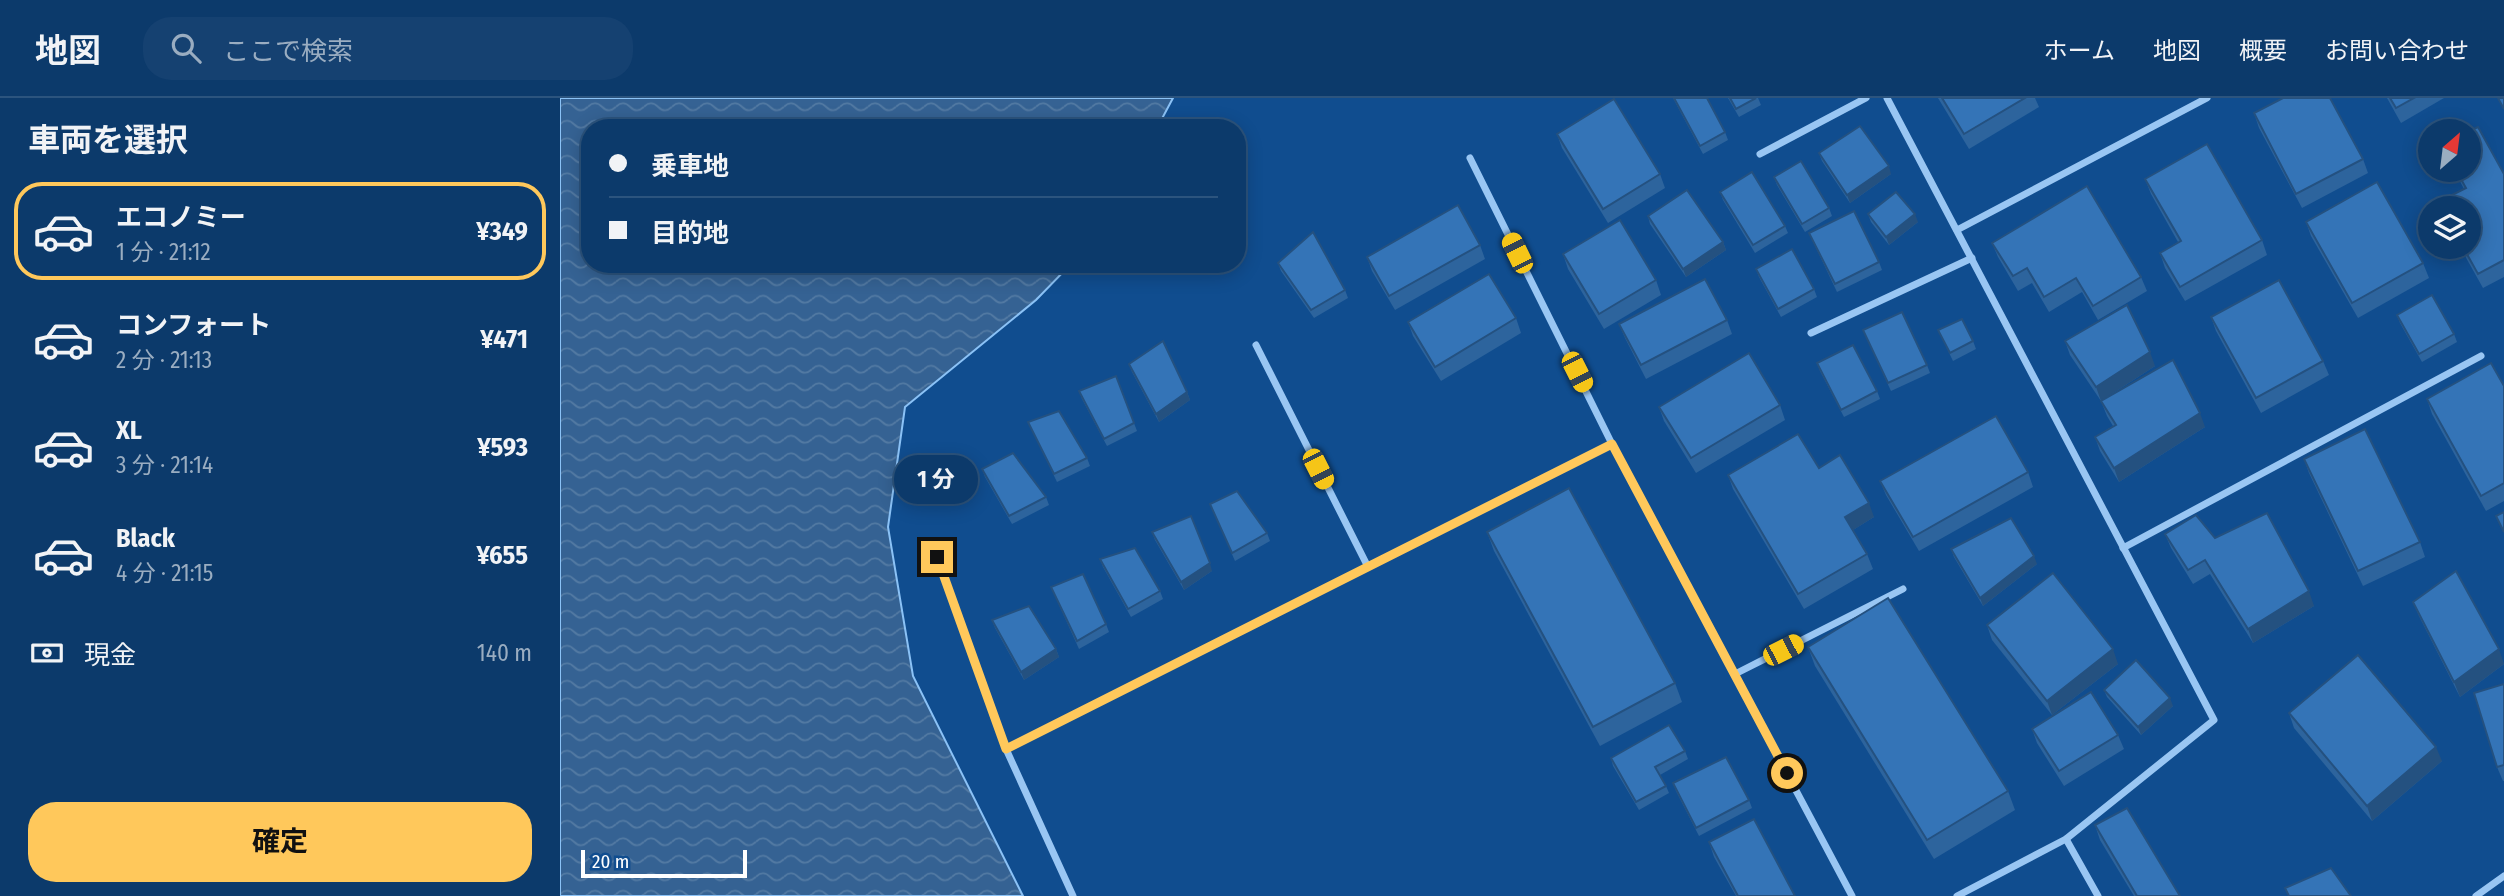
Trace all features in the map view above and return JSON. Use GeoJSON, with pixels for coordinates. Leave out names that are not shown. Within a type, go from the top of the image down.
{"type":"FeatureCollection","features":[{"type":"Feature","properties":{"kind":"street"},"geometry":{"type":"LineString","coordinates":[[1760,153],[1866,98]]}},
{"type":"Feature","properties":{"kind":"street"},"geometry":{"type":"LineString","coordinates":[[1887,98],[2214,720],[2066,839],[1957,896]]}},
{"type":"Feature","properties":{"kind":"street"},"geometry":{"type":"LineString","coordinates":[[1957,230],[2207,98]]}},
{"type":"Feature","properties":{"kind":"street"},"geometry":{"type":"LineString","coordinates":[[1470,158],[1612,444],[1852,896]]}},
{"type":"Feature","properties":{"kind":"street"},"geometry":{"type":"LineString","coordinates":[[1811,333],[1972,258]]}},
{"type":"Feature","properties":{"kind":"street"},"geometry":{"type":"LineString","coordinates":[[1256,345],[1368,567]]}},
{"type":"Feature","properties":{"kind":"street"},"geometry":{"type":"LineString","coordinates":[[2123,548],[2481,356]]}},
{"type":"Feature","properties":{"kind":"street"},"geometry":{"type":"LineString","coordinates":[[1006,749],[1612,444]]}},
{"type":"Feature","properties":{"kind":"street"},"geometry":{"type":"LineString","coordinates":[[937,557],[1006,749],[1073,896]]}},
{"type":"Feature","properties":{"kind":"street"},"geometry":{"type":"LineString","coordinates":[[1735,674],[1903,589]]}},
{"type":"Feature","properties":{"kind":"street"},"geometry":{"type":"LineString","coordinates":[[2066,839],[2098,896]]}},
{"type":"Feature","properties":{"kind":"street"},"geometry":{"type":"LineString","coordinates":[[2476,896],[2504,876]]}},
{"type":"Feature","properties":{"kind":"water"},"geometry":{"type":"Polygon","coordinates":[[[560,98],[1173,98],[1162,119],[581,119],[581,273],[1062,273],[1036,300],[905,407],[888,527],[913,676],[1023,896],[560,896],[560,98]]]}},
{"type":"Feature","properties":{"kind":"building"},"geometry":{"type":"Polygon","coordinates":[[[1674,98],[1707,98],[1725,132],[1700,146],[1674,98]]]}},
{"type":"Feature","properties":{"kind":"building"},"geometry":{"type":"Polygon","coordinates":[[[1730,98],[1756,98],[1736,109],[1730,98]]]}},
{"type":"Feature","properties":{"kind":"building"},"geometry":{"type":"Polygon","coordinates":[[[1942,98],[2025,98],[1964,134],[1942,98]]]}},
{"type":"Feature","properties":{"kind":"building"},"geometry":{"type":"Polygon","coordinates":[[[2283,98],[2330,98],[2363,159],[2296,194],[2254,113],[2283,98]]]}},
{"type":"Feature","properties":{"kind":"building"},"geometry":{"type":"Polygon","coordinates":[[[2390,98],[2414,98],[2396,108],[2390,98]]]}},
{"type":"Feature","properties":{"kind":"building"},"geometry":{"type":"Polygon","coordinates":[[[2498,98],[2504,98],[2504,109],[2498,98]]]}},
{"type":"Feature","properties":{"kind":"building"},"geometry":{"type":"Polygon","coordinates":[[[1614,99],[1660,174],[1603,209],[1557,134],[1614,99]]]}},
{"type":"Feature","properties":{"kind":"building"},"geometry":{"type":"Polygon","coordinates":[[[1860,126],[1889,166],[1847,195],[1819,153],[1860,126]]]}},
{"type":"Feature","properties":{"kind":"building"},"geometry":{"type":"Polygon","coordinates":[[[2482,134],[2504,174],[2504,260],[2478,274],[2470,259],[2481,259],[2481,196],[2450,196],[2466,188],[2463,182],[2482,182],[2482,134]]]}},
{"type":"Feature","properties":{"kind":"building"},"geometry":{"type":"Polygon","coordinates":[[[2207,144],[2262,240],[2180,287],[2160,253],[2181,241],[2145,179],[2207,144]]]}},
{"type":"Feature","properties":{"kind":"building"},"geometry":{"type":"Polygon","coordinates":[[[1801,161],[1829,208],[1802,224],[1774,177],[1801,161]]]}},
{"type":"Feature","properties":{"kind":"building"},"geometry":{"type":"Polygon","coordinates":[[[1752,172],[1785,226],[1753,245],[1720,192],[1752,172]]]}},
{"type":"Feature","properties":{"kind":"building"},"geometry":{"type":"Polygon","coordinates":[[[2377,182],[2418,254],[2418,259],[2423,263],[2352,303],[2306,222],[2377,182]]]}},
{"type":"Feature","properties":{"kind":"building"},"geometry":{"type":"Polygon","coordinates":[[[2087,186],[2141,277],[2093,306],[2076,278],[2044,297],[2027,268],[2013,276],[1992,243],[2087,186]]]}},
{"type":"Feature","properties":{"kind":"building"},"geometry":{"type":"Polygon","coordinates":[[[1687,190],[1723,242],[1683,269],[1648,216],[1687,190]]]}},
{"type":"Feature","properties":{"kind":"building"},"geometry":{"type":"Polygon","coordinates":[[[1896,192],[1915,214],[1886,237],[1868,214],[1896,192]]]}},
{"type":"Feature","properties":{"kind":"building"},"geometry":{"type":"Polygon","coordinates":[[[1458,205],[1480,245],[1389,296],[1367,257],[1458,205]]]}},
{"type":"Feature","properties":{"kind":"building"},"geometry":{"type":"Polygon","coordinates":[[[1854,211],[1879,262],[1835,284],[1809,233],[1854,211]]]}},
{"type":"Feature","properties":{"kind":"building"},"geometry":{"type":"Polygon","coordinates":[[[1620,220],[1656,280],[1599,314],[1563,254],[1620,220]]]}},
{"type":"Feature","properties":{"kind":"building"},"geometry":{"type":"Polygon","coordinates":[[[1313,232],[1345,290],[1311,310],[1278,263],[1313,232]]]}},
{"type":"Feature","properties":{"kind":"building"},"geometry":{"type":"Polygon","coordinates":[[[1792,249],[1814,289],[1778,309],[1756,269],[1792,249]]]}},
{"type":"Feature","properties":{"kind":"building"},"geometry":{"type":"Polygon","coordinates":[[[1489,274],[1516,318],[1435,367],[1408,322],[1489,274]]]}},
{"type":"Feature","properties":{"kind":"building"},"geometry":{"type":"Polygon","coordinates":[[[1705,279],[1727,320],[1641,365],[1619,324],[1705,279]]]}},
{"type":"Feature","properties":{"kind":"building"},"geometry":{"type":"Polygon","coordinates":[[[2279,280],[2323,361],[2256,398],[2211,317],[2279,280]]]}},
{"type":"Feature","properties":{"kind":"building"},"geometry":{"type":"Polygon","coordinates":[[[2432,295],[2454,334],[2419,354],[2397,315],[2432,295]]]}},
{"type":"Feature","properties":{"kind":"building"},"geometry":{"type":"Polygon","coordinates":[[[2127,305],[2150,352],[2096,387],[2065,341],[2127,305]]]}},
{"type":"Feature","properties":{"kind":"building"},"geometry":{"type":"Polygon","coordinates":[[[1902,312],[1927,365],[1888,383],[1863,330],[1902,312]]]}},
{"type":"Feature","properties":{"kind":"building"},"geometry":{"type":"Polygon","coordinates":[[[1962,319],[1973,341],[1950,353],[1938,330],[1962,319]]]}},
{"type":"Feature","properties":{"kind":"building"},"geometry":{"type":"Polygon","coordinates":[[[1163,341],[1187,392],[1156,414],[1129,364],[1163,341]]]}},
{"type":"Feature","properties":{"kind":"building"},"geometry":{"type":"Polygon","coordinates":[[[1853,345],[1877,391],[1841,410],[1817,363],[1853,345]]]}},
{"type":"Feature","properties":{"kind":"building"},"geometry":{"type":"Polygon","coordinates":[[[1749,353],[1780,405],[1691,458],[1659,407],[1749,353]]]}},
{"type":"Feature","properties":{"kind":"building"},"geometry":{"type":"Polygon","coordinates":[[[2173,360],[2200,413],[2114,468],[2095,437],[2116,425],[2101,401],[2173,360]]]}},
{"type":"Feature","properties":{"kind":"building"},"geometry":{"type":"Polygon","coordinates":[[[2491,363],[2504,386],[2504,483],[2481,496],[2427,399],[2491,363]]]}},
{"type":"Feature","properties":{"kind":"building"},"geometry":{"type":"Polygon","coordinates":[[[1116,376],[1134,423],[1104,439],[1079,391],[1116,376]]]}},
{"type":"Feature","properties":{"kind":"building"},"geometry":{"type":"Polygon","coordinates":[[[1059,411],[1087,458],[1054,474],[1028,422],[1059,411]]]}},
{"type":"Feature","properties":{"kind":"building"},"geometry":{"type":"Polygon","coordinates":[[[1996,416],[2028,472],[1913,537],[1880,481],[1996,416]]]}},
{"type":"Feature","properties":{"kind":"building"},"geometry":{"type":"Polygon","coordinates":[[[2365,429],[2420,542],[2358,571],[2304,459],[2365,429]]]}},
{"type":"Feature","properties":{"kind":"building"},"geometry":{"type":"Polygon","coordinates":[[[1798,434],[1819,468],[1840,455],[1869,503],[1845,517],[1867,554],[1798,594],[1728,475],[1798,434]]]}},
{"type":"Feature","properties":{"kind":"building"},"geometry":{"type":"Polygon","coordinates":[[[1013,453],[1046,497],[1009,516],[982,469],[1013,453]]]}},
{"type":"Feature","properties":{"kind":"building"},"geometry":{"type":"Polygon","coordinates":[[[1569,488],[1675,683],[1593,727],[1487,532],[1569,488]]]}},
{"type":"Feature","properties":{"kind":"building"},"geometry":{"type":"Polygon","coordinates":[[[1237,491],[1267,533],[1232,553],[1210,504],[1237,491]]]}},
{"type":"Feature","properties":{"kind":"building"},"geometry":{"type":"Polygon","coordinates":[[[2504,512],[2504,532],[2496,516],[2504,512]]]}},
{"type":"Feature","properties":{"kind":"building"},"geometry":{"type":"Polygon","coordinates":[[[2267,513],[2309,591],[2248,629],[2205,560],[2188,570],[2165,534],[2196,515],[2215,538],[2267,513]]]}},
{"type":"Feature","properties":{"kind":"building"},"geometry":{"type":"Polygon","coordinates":[[[1191,516],[1210,563],[1181,582],[1152,532],[1191,516]]]}},
{"type":"Feature","properties":{"kind":"building"},"geometry":{"type":"Polygon","coordinates":[[[2011,518],[2034,556],[1980,598],[1951,549],[2011,518]]]}},
{"type":"Feature","properties":{"kind":"building"},"geometry":{"type":"Polygon","coordinates":[[[1135,548],[1160,591],[1128,609],[1100,559],[1135,548]]]}},
{"type":"Feature","properties":{"kind":"building"},"geometry":{"type":"Polygon","coordinates":[[[2456,571],[2499,649],[2454,682],[2413,602],[2456,571]]]}},
{"type":"Feature","properties":{"kind":"building"},"geometry":{"type":"Polygon","coordinates":[[[2053,573],[2113,649],[2047,701],[1987,625],[2053,573]]]}},
{"type":"Feature","properties":{"kind":"building"},"geometry":{"type":"Polygon","coordinates":[[[1083,574],[1106,624],[1077,641],[1051,587],[1083,574]]]}},
{"type":"Feature","properties":{"kind":"building"},"geometry":{"type":"Polygon","coordinates":[[[1888,598],[2008,791],[1927,840],[1808,647],[1888,598]]]}},
{"type":"Feature","properties":{"kind":"building"},"geometry":{"type":"Polygon","coordinates":[[[1029,606],[1056,649],[1021,672],[992,620],[1029,606]]]}},
{"type":"Feature","properties":{"kind":"building"},"geometry":{"type":"Polygon","coordinates":[[[2358,655],[2436,747],[2367,806],[2289,713],[2358,655]]]}},
{"type":"Feature","properties":{"kind":"building"},"geometry":{"type":"Polygon","coordinates":[[[2136,660],[2170,698],[2138,727],[2104,690],[2136,660]]]}},
{"type":"Feature","properties":{"kind":"building"},"geometry":{"type":"Polygon","coordinates":[[[2504,684],[2504,765],[2497,767],[2474,693],[2504,684]]]}},
{"type":"Feature","properties":{"kind":"building"},"geometry":{"type":"Polygon","coordinates":[[[2091,692],[2118,735],[2059,771],[2032,729],[2091,692]]]}},
{"type":"Feature","properties":{"kind":"building"},"geometry":{"type":"Polygon","coordinates":[[[1669,725],[1685,751],[1655,767],[1666,786],[1636,802],[1611,758],[1669,725]]]}},
{"type":"Feature","properties":{"kind":"building"},"geometry":{"type":"Polygon","coordinates":[[[1726,757],[1749,800],[1696,828],[1673,783],[1726,757]]]}},
{"type":"Feature","properties":{"kind":"building"},"geometry":{"type":"Polygon","coordinates":[[[2127,808],[2180,896],[2137,896],[2095,825],[2127,808]]]}},
{"type":"Feature","properties":{"kind":"building"},"geometry":{"type":"Polygon","coordinates":[[[1754,819],[1795,896],[1738,896],[1709,842],[1754,819]]]}},
{"type":"Feature","properties":{"kind":"building"},"geometry":{"type":"Polygon","coordinates":[[[2331,868],[2351,896],[2289,896],[2285,888],[2331,868]]]}},
{"type":"Feature","properties":{"kind":"route"},"geometry":{"type":"LineString","coordinates":[[937,557],[1006,749],[1612,444],[1787,773]]}}]}
